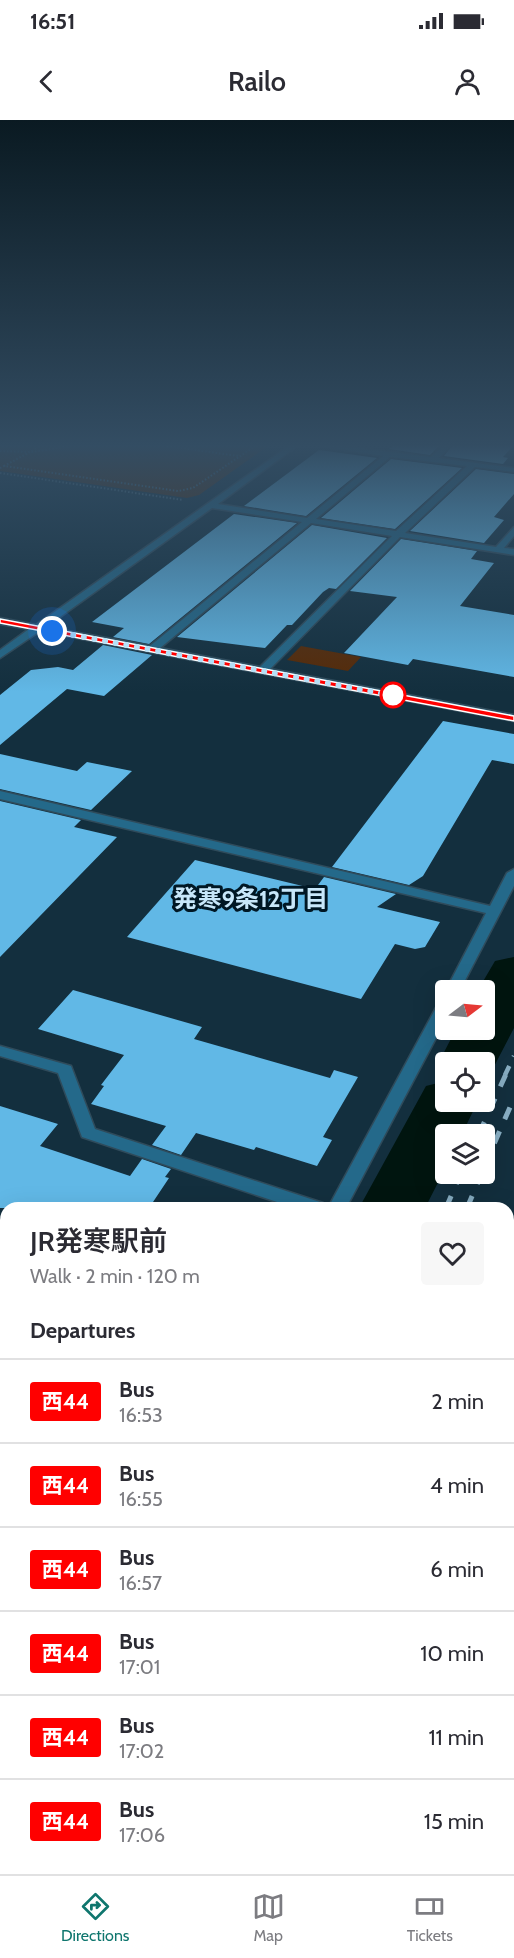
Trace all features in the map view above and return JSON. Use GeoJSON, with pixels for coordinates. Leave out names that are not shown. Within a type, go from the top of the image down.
{"type":"FeatureCollection","features":[{"type":"Feature","properties":{"kind":"street"},"geometry":{"type":"LineString","coordinates":[[0,655],[178,528]]}},
{"type":"Feature","properties":{"kind":"street"},"geometry":{"type":"LineString","coordinates":[[153,649],[299,528]]}},
{"type":"Feature","properties":{"kind":"street"},"geometry":{"type":"LineString","coordinates":[[351,528],[514,552]]}},
{"type":"Feature","properties":{"kind":"street"},"geometry":{"type":"LineString","coordinates":[[262,671],[405,528]]}},
{"type":"Feature","properties":{"kind":"street"},"geometry":{"type":"LineString","coordinates":[[499,549],[514,530]]}},
{"type":"Feature","properties":{"kind":"street"},"geometry":{"type":"LineString","coordinates":[[0,621],[514,718]]}},
{"type":"Feature","properties":{"kind":"street"},"geometry":{"type":"LineString","coordinates":[[0,795],[495,911]]}},
{"type":"Feature","properties":{"kind":"street"},"geometry":{"type":"LineString","coordinates":[[458,980],[514,873]]}},
{"type":"Feature","properties":{"kind":"street"},"geometry":{"type":"LineString","coordinates":[[340,1202],[435,1025]]}},
{"type":"Feature","properties":{"kind":"street"},"geometry":{"type":"LineString","coordinates":[[0,1051],[65,1070],[88,1132],[299,1202]]}},
{"type":"Feature","properties":{"kind":"shaded area"},"geometry":{"type":"Polygon","coordinates":[[[301,646],[361,657],[348,671],[287,660],[301,646]]]}},
{"type":"Feature","properties":{"kind":"building"},"geometry":{"type":"Polygon","coordinates":[[[216,528],[291,528],[149,644],[113,637],[124,628],[92,622],[216,528]]]}},
{"type":"Feature","properties":{"kind":"building"},"geometry":{"type":"Polygon","coordinates":[[[309,528],[328,528],[387,538],[336,589],[329,588],[323,592],[292,625],[287,625],[265,648],[177,637],[309,528]]]}},
{"type":"Feature","properties":{"kind":"building"},"geometry":{"type":"Polygon","coordinates":[[[413,528],[497,528],[484,543],[410,531],[413,528]]]}},
{"type":"Feature","properties":{"kind":"building"},"geometry":{"type":"Polygon","coordinates":[[[401,539],[477,551],[471,559],[494,563],[460,606],[514,615],[514,677],[413,659],[408,665],[344,653],[397,597],[350,591],[401,539]]]}},
{"type":"Feature","properties":{"kind":"building"},"geometry":{"type":"Polygon","coordinates":[[[103,645],[152,655],[104,696],[67,689],[0,745],[0,695],[31,670],[58,667],[73,670],[103,645]]]}},
{"type":"Feature","properties":{"kind":"building"},"geometry":{"type":"Polygon","coordinates":[[[443,721],[514,734],[514,764],[492,760],[423,876],[409,885],[332,867],[443,721]]]}},
{"type":"Feature","properties":{"kind":"building"},"geometry":{"type":"Polygon","coordinates":[[[0,754],[77,771],[87,762],[132,771],[91,810],[0,789],[0,754]]]}},
{"type":"Feature","properties":{"kind":"building"},"geometry":{"type":"Polygon","coordinates":[[[0,801],[81,820],[74,827],[117,837],[0,957],[0,801]]]}},
{"type":"Feature","properties":{"kind":"building"},"geometry":{"type":"Polygon","coordinates":[[[195,860],[315,889],[324,877],[396,894],[377,907],[440,922],[425,947],[415,949],[395,944],[361,999],[127,937],[195,860]]]}},
{"type":"Feature","properties":{"kind":"building"},"geometry":{"type":"Polygon","coordinates":[[[73,990],[202,1027],[194,1039],[330,1078],[334,1070],[358,1077],[323,1137],[332,1140],[317,1166],[256,1147],[254,1150],[196,1133],[181,1155],[152,1145],[166,1126],[91,1104],[104,1086],[101,1085],[124,1055],[38,1029],[73,990]]]}},
{"type":"Feature","properties":{"kind":"building"},"geometry":{"type":"Polygon","coordinates":[[[0,1106],[58,1124],[40,1146],[130,1176],[142,1159],[171,1169],[165,1177],[169,1178],[153,1202],[0,1202],[0,1106]]]}},
{"type":"Feature","properties":{"kind":"waterway"},"geometry":{"type":"LineString","coordinates":[[473,1052],[514,973]]}},
{"type":"Feature","properties":{"kind":"waterway"},"geometry":{"type":"LineString","coordinates":[[395,1202],[442,1112]]}},
{"type":"Feature","properties":{"kind":"railway"},"geometry":{"type":"LineString","coordinates":[[505,1075],[514,1056]]}},
{"type":"Feature","properties":{"kind":"railway"},"geometry":{"type":"LineString","coordinates":[[484,1124],[506,1074]]}},
{"type":"Feature","properties":{"kind":"railway"},"geometry":{"type":"LineString","coordinates":[[495,1142],[514,1098]]}},
{"type":"Feature","properties":{"kind":"railway"},"geometry":{"type":"LineString","coordinates":[[449,1202],[456,1184]]}},
{"type":"Feature","properties":{"kind":"railway"},"geometry":{"type":"LineString","coordinates":[[470,1202],[477,1184]]}},
{"type":"Feature","properties":{"kind":"bus line","name":"西44"},"geometry":{"type":"LineString","coordinates":[[0,621],[514,718]]}},
{"type":"Feature","properties":{"kind":"district","name":"発寒9条12丁目"},"geometry":{"type":"Point","coordinates":[251,899]}},
{"type":"Feature","properties":{"kind":"route"},"geometry":{"type":"LineString","coordinates":[[52,631],[400,697],[393,695]]}}]}
